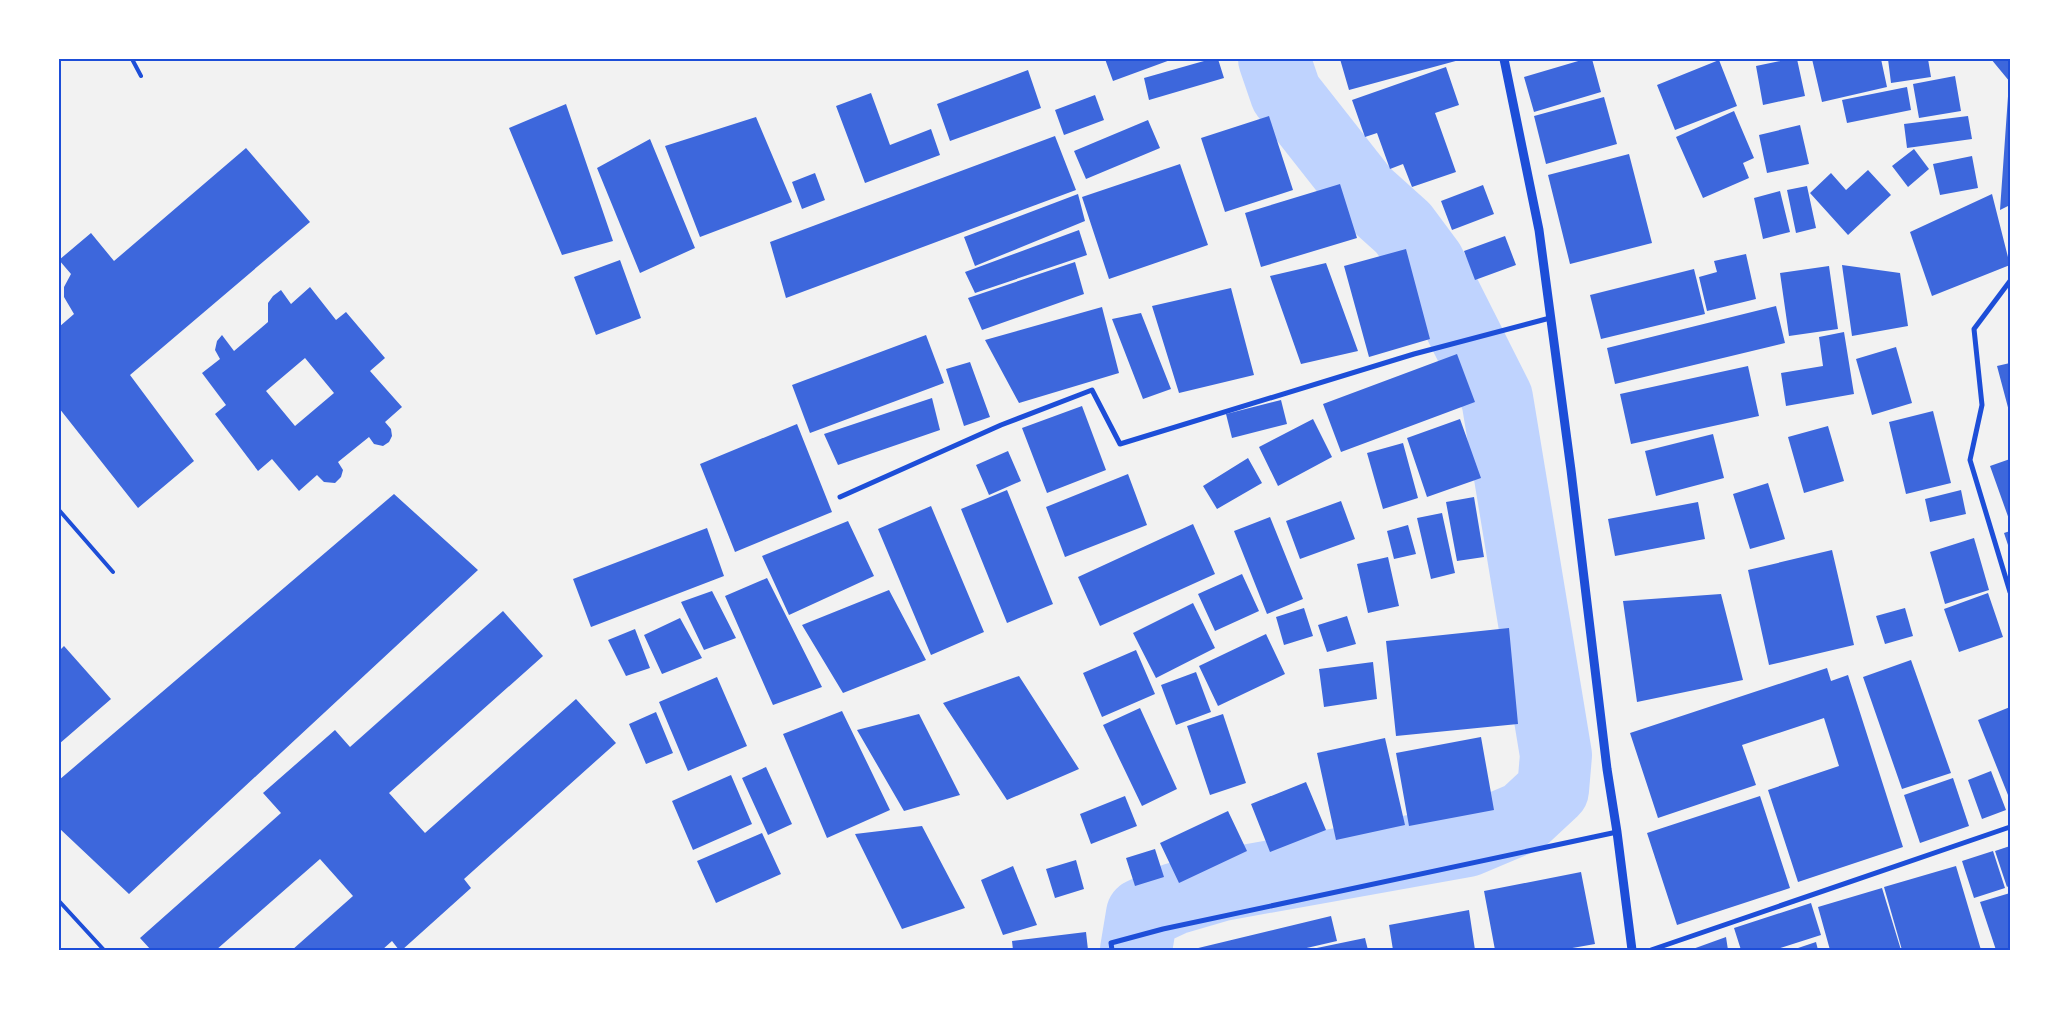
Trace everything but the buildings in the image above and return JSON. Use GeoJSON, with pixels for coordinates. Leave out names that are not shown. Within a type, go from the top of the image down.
{"type":"FeatureCollection","features":[{"type":"Feature","properties":{"kind":"street"},"geometry":{"type":"LineString","coordinates":[[1504,59],[1539,230],[1571,470],[1607,769],[1632,950]]}},
{"type":"Feature","properties":{"kind":"street"},"geometry":{"type":"LineString","coordinates":[[2010,281],[1974,329],[1982,404],[1970,460],[2010,592]]}},
{"type":"Feature","properties":{"kind":"street"},"geometry":{"type":"LineString","coordinates":[[840,497],[1001,425],[1092,390],[1120,444],[1414,354],[1550,318]]}},
{"type":"Feature","properties":{"kind":"street"},"geometry":{"type":"LineString","coordinates":[[1651,950],[2010,827]]}},
{"type":"Feature","properties":{"kind":"street"},"geometry":{"type":"LineString","coordinates":[[1112,950],[1111,943],[1163,929],[1617,832]]}},
{"type":"Feature","properties":{"kind":"lane"},"geometry":{"type":"LineString","coordinates":[[132,59],[141,76]]}},
{"type":"Feature","properties":{"kind":"lane"},"geometry":{"type":"LineString","coordinates":[[59,510],[113,572]]}},
{"type":"Feature","properties":{"kind":"lane"},"geometry":{"type":"LineString","coordinates":[[59,901],[104,950]]}},
{"type":"Feature","properties":{"kind":"waterway"},"geometry":{"type":"LineString","coordinates":[[1136,950],[1142,914],[1174,899],[1222,885],[1467,841],[1524,817],[1553,790],[1556,755],[1497,398],[1429,263],[1403,228],[1364,193],[1286,94],[1274,59]]}}]}
